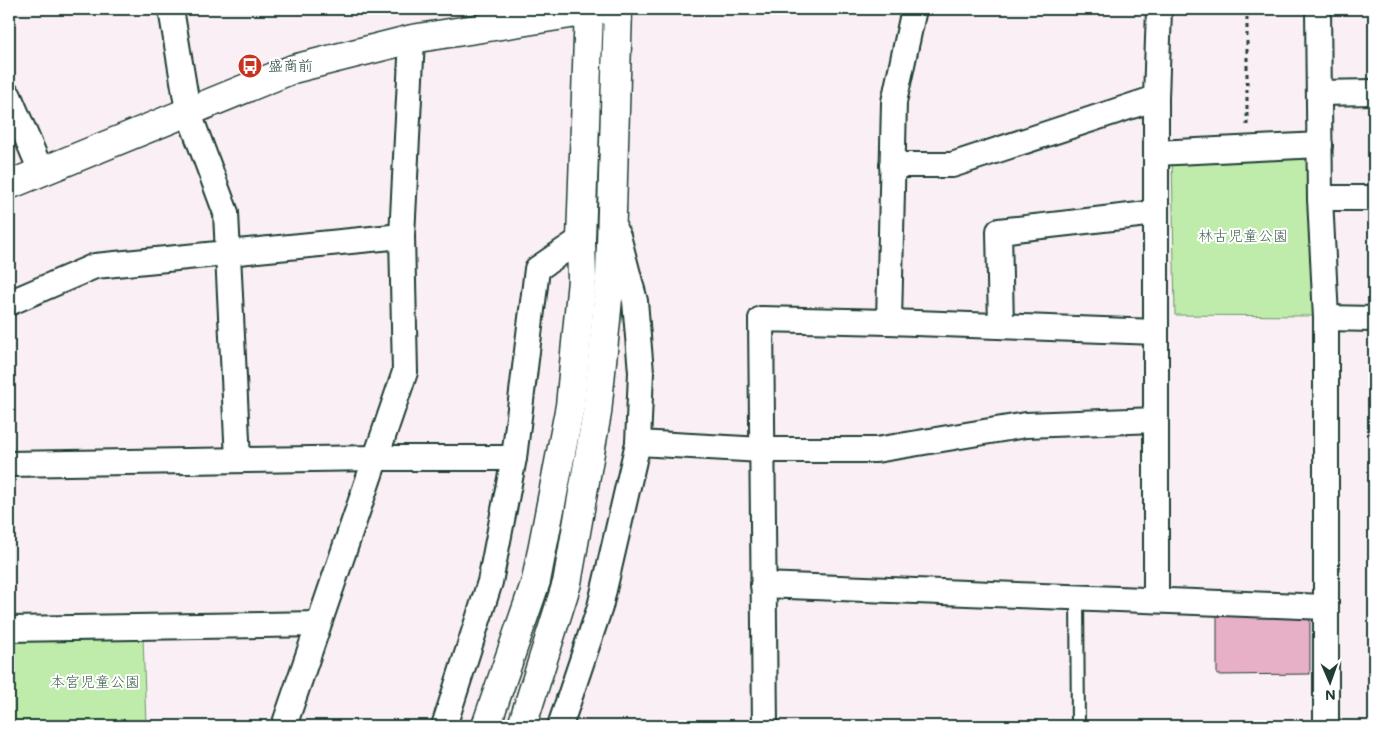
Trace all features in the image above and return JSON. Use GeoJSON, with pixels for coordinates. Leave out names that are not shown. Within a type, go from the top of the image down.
{"type":"FeatureCollection","features":[{"type":"Feature","properties":{"kind":"street"},"geometry":{"type":"LineString","coordinates":[[171,9],[188,111],[226,213],[238,460]]}},
{"type":"Feature","properties":{"kind":"street"},"geometry":{"type":"LineString","coordinates":[[9,184],[293,69],[412,39],[593,9],[581,239],[582,280],[570,406],[536,581],[486,726]]}},
{"type":"Feature","properties":{"kind":"street"},"geometry":{"type":"LineString","coordinates":[[522,726],[567,583],[597,413],[610,278],[618,9]]}},
{"type":"Feature","properties":{"kind":"street"},"geometry":{"type":"LineString","coordinates":[[889,322],[894,102],[914,9]]}},
{"type":"Feature","properties":{"kind":"street"},"geometry":{"type":"LineString","coordinates":[[1156,600],[1156,98],[1159,9]]}},
{"type":"Feature","properties":{"kind":"street"},"geometry":{"type":"LineString","coordinates":[[1318,9],[1320,198],[1326,318],[1326,726]]}},
{"type":"Feature","properties":{"kind":"street"},"geometry":{"type":"LineString","coordinates":[[284,726],[405,372],[402,236],[412,39]]}},
{"type":"Feature","properties":{"kind":"street"},"geometry":{"type":"LineString","coordinates":[[1319,93],[1374,92]]}},
{"type":"Feature","properties":{"kind":"street"},"geometry":{"type":"LineString","coordinates":[[9,96],[41,171]]}},
{"type":"Feature","properties":{"kind":"street"},"geometry":{"type":"LineString","coordinates":[[892,165],[952,165],[1156,98]]}},
{"type":"Feature","properties":{"kind":"street"},"geometry":{"type":"LineString","coordinates":[[1156,153],[1320,145]]}},
{"type":"Feature","properties":{"kind":"street"},"geometry":{"type":"LineString","coordinates":[[1320,198],[1374,198]]}},
{"type":"Feature","properties":{"kind":"street"},"geometry":{"type":"LineString","coordinates":[[1000,326],[999,230],[1156,213]]}},
{"type":"Feature","properties":{"kind":"street"},"geometry":{"type":"LineString","coordinates":[[560,726],[600,607],[638,443],[641,372],[635,301],[618,236],[612,226]]}},
{"type":"Feature","properties":{"kind":"street"},"geometry":{"type":"LineString","coordinates":[[9,303],[95,266],[402,236]]}},
{"type":"Feature","properties":{"kind":"street"},"geometry":{"type":"LineString","coordinates":[[444,726],[490,582],[514,458],[536,269],[581,239]]}},
{"type":"Feature","properties":{"kind":"street"},"geometry":{"type":"LineString","coordinates":[[1326,318],[1374,319]]}},
{"type":"Feature","properties":{"kind":"street"},"geometry":{"type":"LineString","coordinates":[[765,726],[761,319],[1156,332]]}},
{"type":"Feature","properties":{"kind":"street"},"geometry":{"type":"LineString","coordinates":[[638,443],[762,450],[876,450],[1026,424],[1156,420]]}},
{"type":"Feature","properties":{"kind":"street"},"geometry":{"type":"LineString","coordinates":[[9,464],[376,458],[514,458]]}},
{"type":"Feature","properties":{"kind":"street"},"geometry":{"type":"LineString","coordinates":[[764,585],[1325,606]]}},
{"type":"Feature","properties":{"kind":"street"},"geometry":{"type":"LineString","coordinates":[[9,629],[318,624]]}},
{"type":"Feature","properties":{"kind":"lane"},"geometry":{"type":"LineString","coordinates":[[1077,597],[1078,726]]}},
{"type":"Feature","properties":{"kind":"path"},"geometry":{"type":"LineString","coordinates":[[1246,9],[1247,148]]}},
{"type":"Feature","properties":{"kind":"green space","name":"林古児童公園"},"geometry":{"type":"Polygon","coordinates":[[[1312,152],[1313,316],[1175,315],[1172,157],[1312,152]]]}},
{"type":"Feature","properties":{"kind":"green space","name":"本宮児童公園"},"geometry":{"type":"Polygon","coordinates":[[[143,637],[146,726],[9,726],[9,640],[143,637]]]}},
{"type":"Feature","properties":{"kind":"building"},"geometry":{"type":"Polygon","coordinates":[[[1310,614],[1310,674],[1217,675],[1217,615],[1310,614]]]}},
{"type":"Feature","properties":{"kind":"place","name":"盛商前"},"geometry":{"type":"Point","coordinates":[250,66]}}]}
